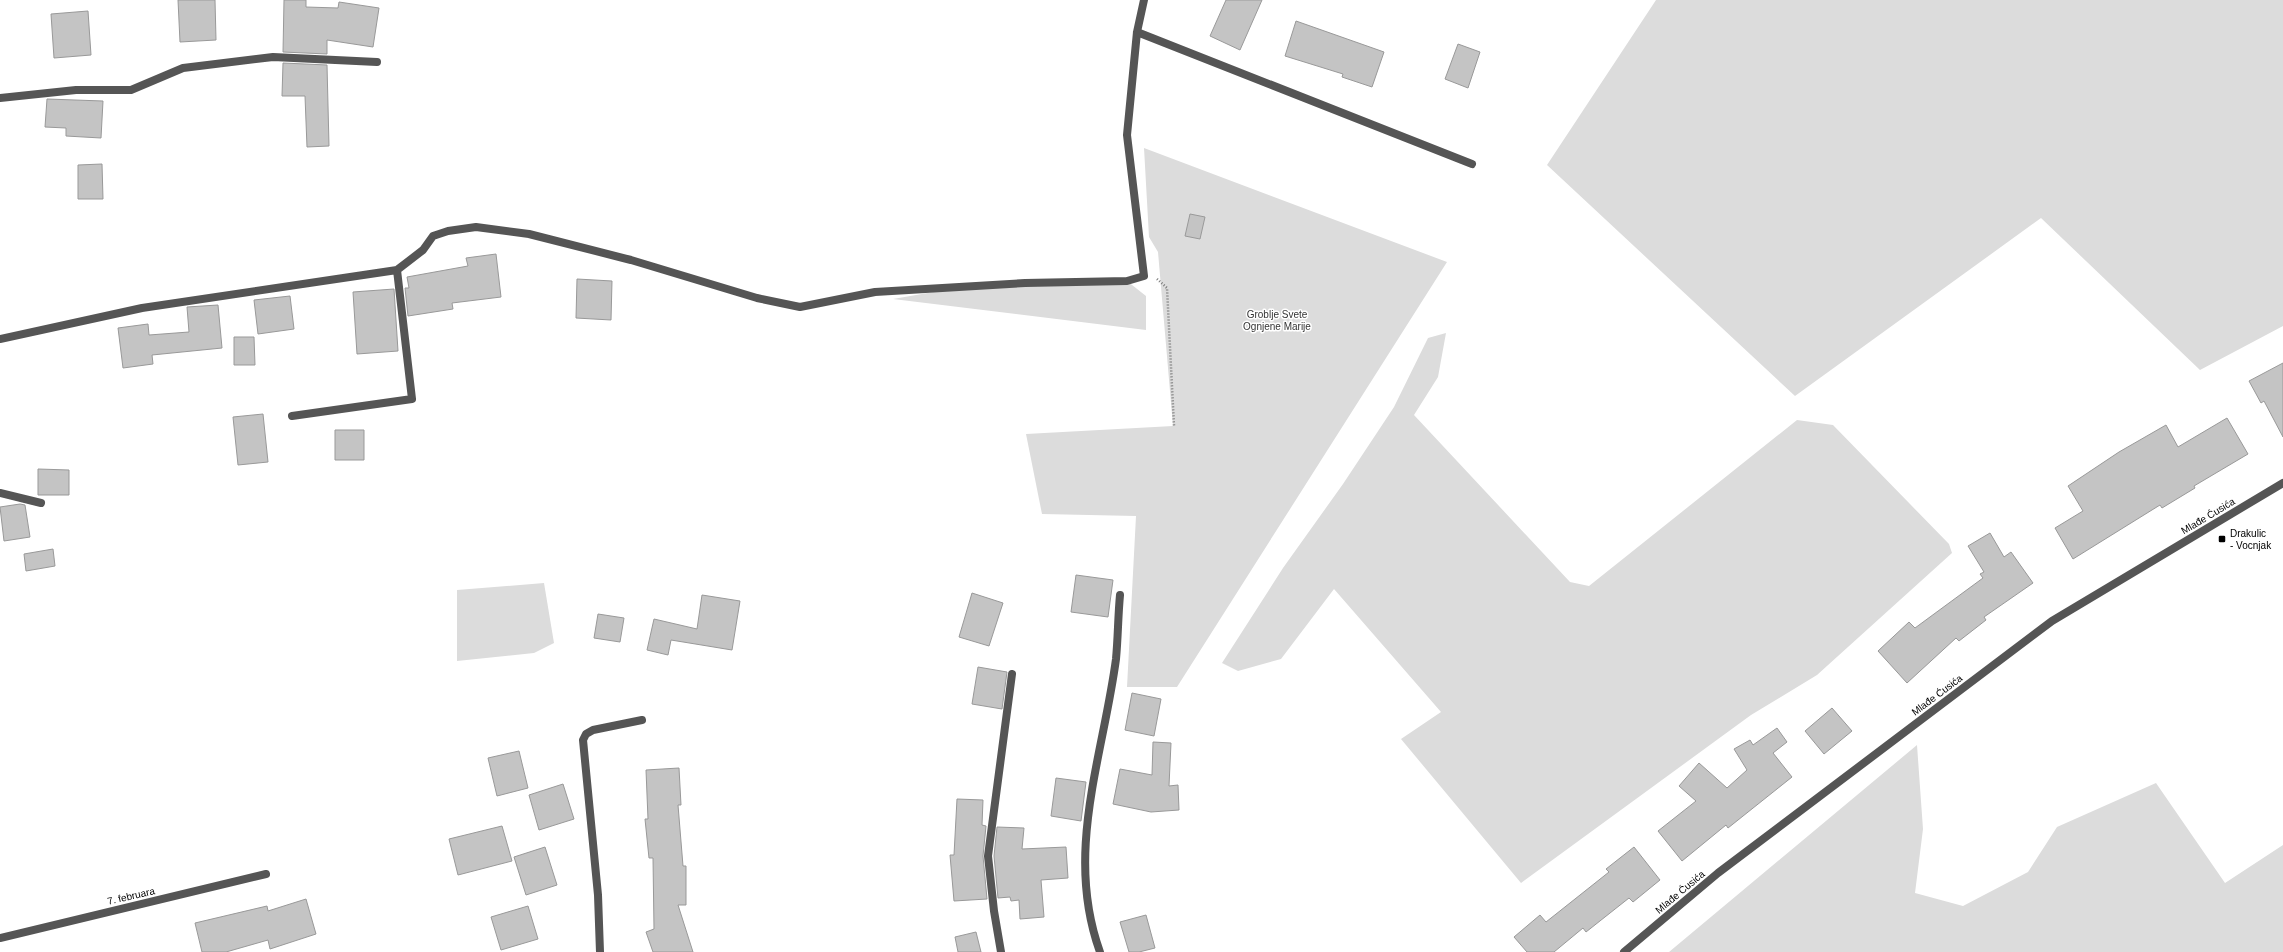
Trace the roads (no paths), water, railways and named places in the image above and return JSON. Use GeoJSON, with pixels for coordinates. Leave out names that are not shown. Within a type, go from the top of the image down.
{"type":"FeatureCollection","features":[{"type":"Feature","properties":{"kind":"street"},"geometry":{"type":"LineString","coordinates":[[0,339],[142,308],[398,270],[423,250],[432,236],[448,231],[476,227],[529,234],[632,260],[758,298],[800,307],[875,292],[1025,283],[1127,281],[1144,276],[1127,135],[1137,32],[1144,0]]}},
{"type":"Feature","properties":{"kind":"street"},"geometry":{"type":"LineString","coordinates":[[1137,32],[1472,164]]}},
{"type":"Feature","properties":{"kind":"street"},"geometry":{"type":"LineString","coordinates":[[0,98],[76,90],[130,90],[183,68],[273,57],[377,62]]}},
{"type":"Feature","properties":{"kind":"street"},"geometry":{"type":"LineString","coordinates":[[292,416],[412,399],[398,270]]}},
{"type":"Feature","properties":{"kind":"street","name":"Mlađe Ćusića"},"geometry":{"type":"LineString","coordinates":[[1624,952],[1718,873],[2052,621],[2283,483]]}},
{"type":"Feature","properties":{"kind":"street"},"geometry":{"type":"LineString","coordinates":[[0,493],[41,503]]}},
{"type":"Feature","properties":{"kind":"street"},"geometry":{"type":"LineString","coordinates":[[1100,952],[1092,930],[1084,860],[1094,771],[1116,659],[1120,595]]}},
{"type":"Feature","properties":{"kind":"street"},"geometry":{"type":"LineString","coordinates":[[1001,952],[994,911],[988,856],[1012,674]]}},
{"type":"Feature","properties":{"kind":"street"},"geometry":{"type":"LineString","coordinates":[[600,952],[598,895],[583,740],[586,734],[593,730],[642,720]]}},
{"type":"Feature","properties":{"kind":"street","name":"7. februara"},"geometry":{"type":"LineString","coordinates":[[0,938],[266,874]]}},
{"type":"Feature","properties":{"kind":"place","name":"Drakulic - Vocnjak"},"geometry":{"type":"Point","coordinates":[2222,539]}},
{"type":"Feature","properties":{"kind":"park label","name":"Groblje Svete Ognjene Marije"},"geometry":{"type":"Point","coordinates":[1277,320]}}]}
